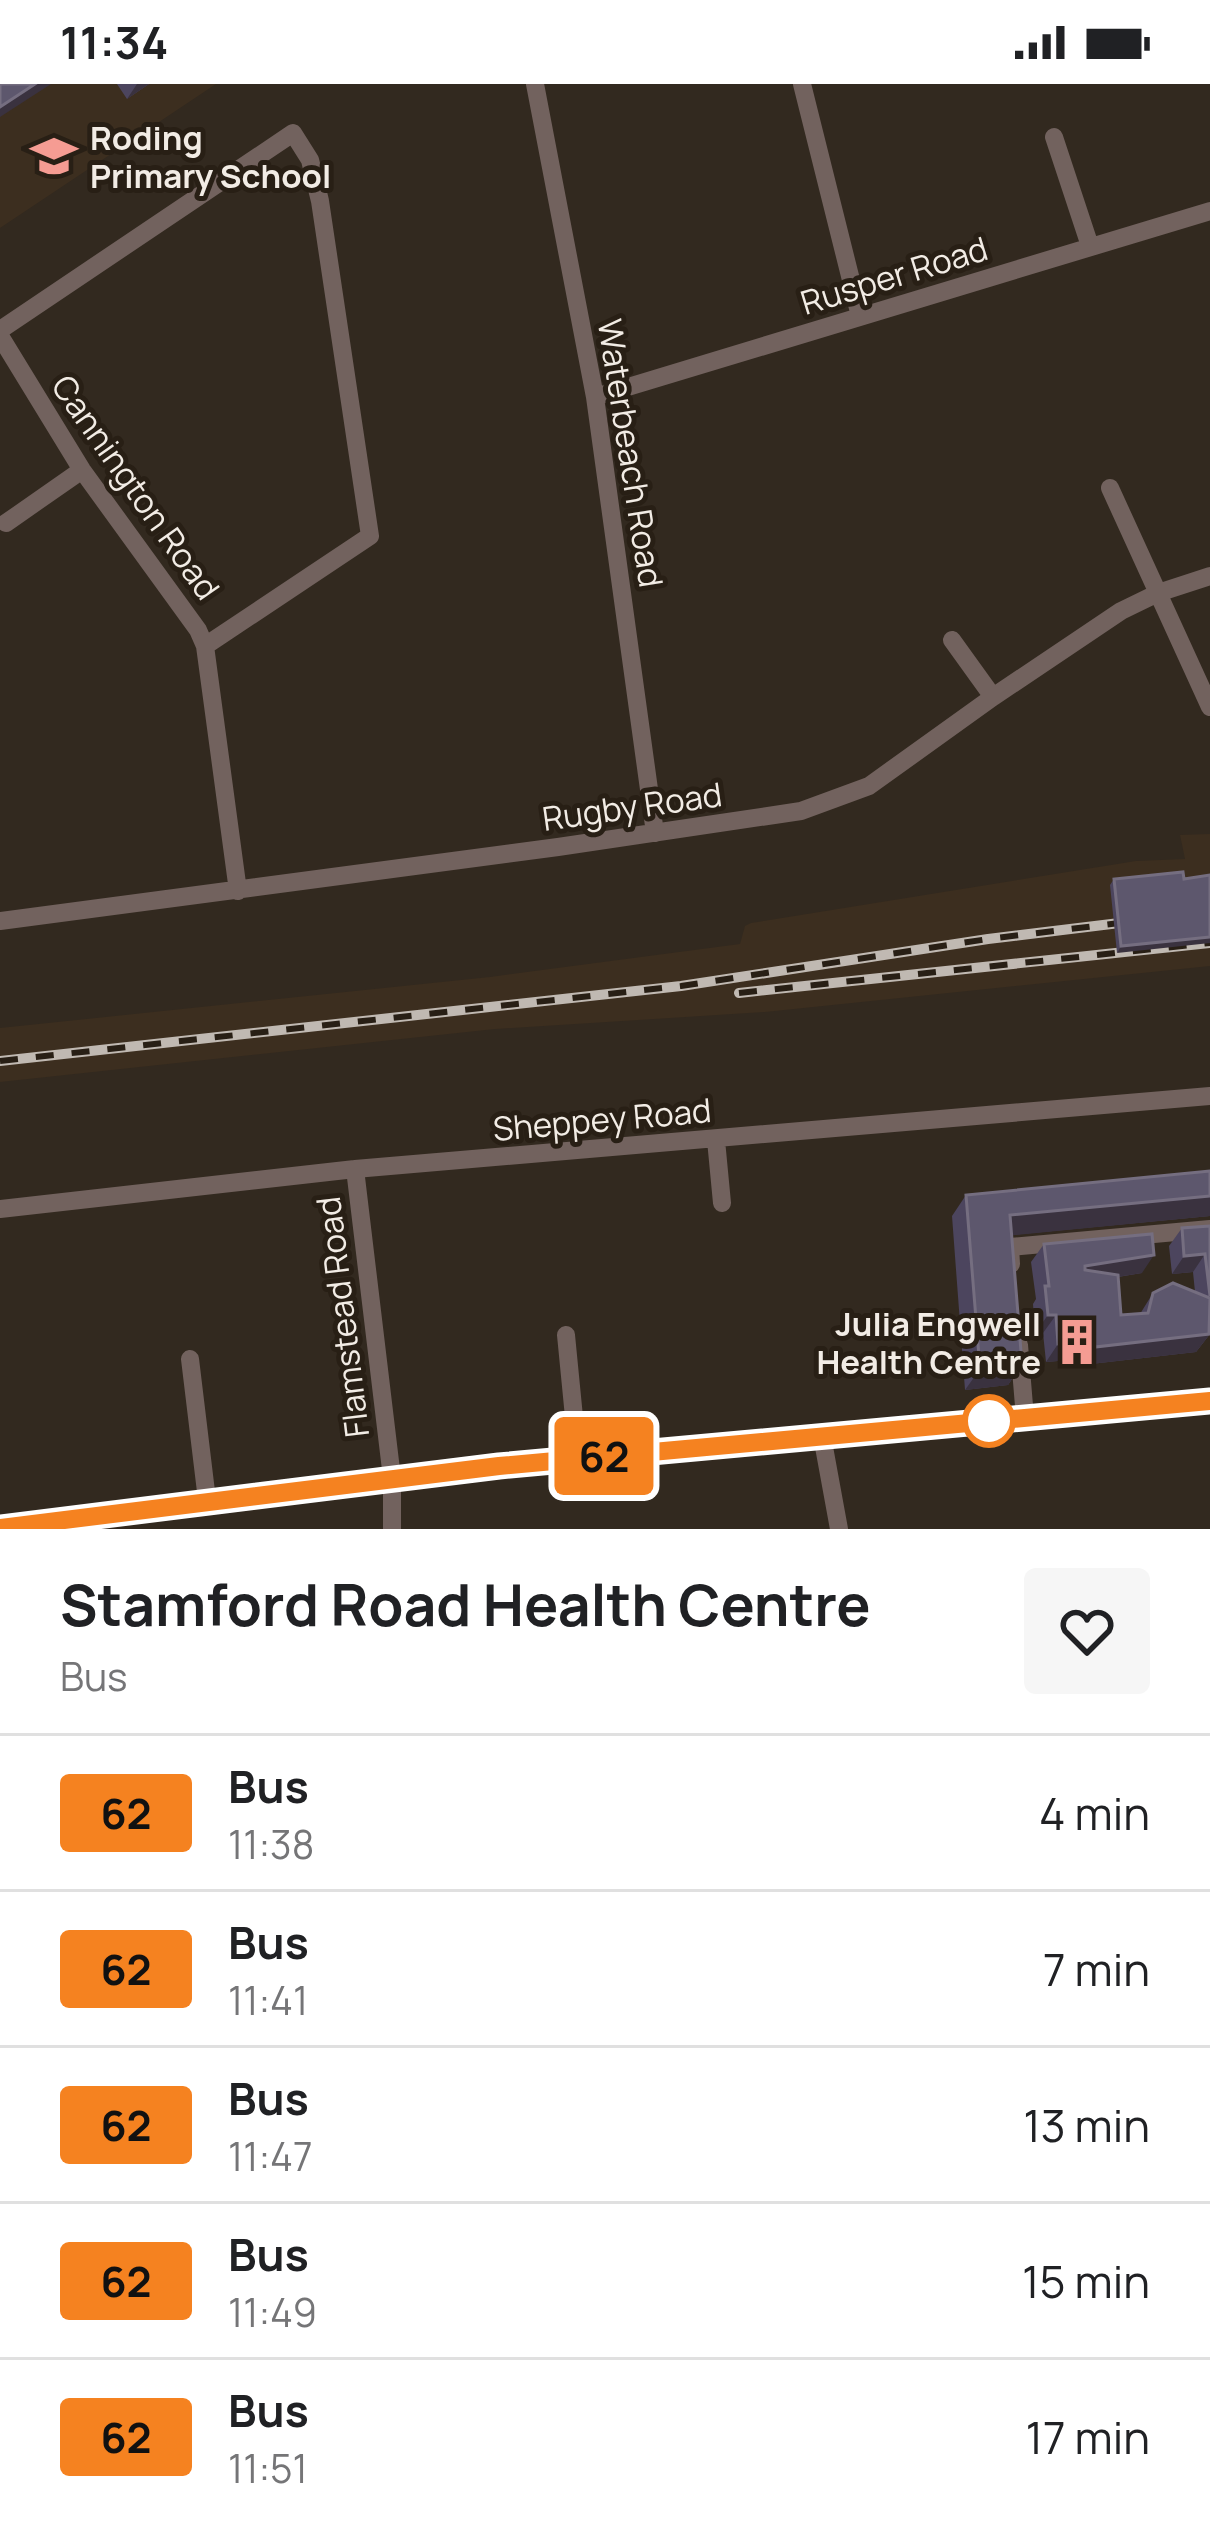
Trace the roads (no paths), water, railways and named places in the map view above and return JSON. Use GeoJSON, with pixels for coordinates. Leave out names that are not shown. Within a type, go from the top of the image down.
{"type":"FeatureCollection","features":[{"type":"Feature","properties":{"kind":"street","name":"Waterbeach Road"},"geometry":{"type":"LineString","coordinates":[[535,84],[595,397],[655,832]]}},
{"type":"Feature","properties":{"kind":"street"},"geometry":{"type":"LineString","coordinates":[[802,84],[860,316]]}},
{"type":"Feature","properties":{"kind":"street"},"geometry":{"type":"LineString","coordinates":[[0,333],[293,133],[310,160],[320,201],[370,536],[205,646]]}},
{"type":"Feature","properties":{"kind":"street"},"geometry":{"type":"LineString","coordinates":[[1054,137],[1090,246]]}},
{"type":"Feature","properties":{"kind":"street","name":"Rusper Road"},"geometry":{"type":"LineString","coordinates":[[595,397],[1210,211]]}},
{"type":"Feature","properties":{"kind":"street","name":"Cannington Road"},"geometry":{"type":"LineString","coordinates":[[0,333],[82,470],[205,646],[238,891]]}},
{"type":"Feature","properties":{"kind":"street"},"geometry":{"type":"LineString","coordinates":[[6,523],[82,470]]}},
{"type":"Feature","properties":{"kind":"street"},"geometry":{"type":"LineString","coordinates":[[1110,488],[1210,707]]}},
{"type":"Feature","properties":{"kind":"street","name":"Rugby Road"},"geometry":{"type":"LineString","coordinates":[[0,921],[801,811],[869,786],[1121,611],[1210,575]]}},
{"type":"Feature","properties":{"kind":"street"},"geometry":{"type":"LineString","coordinates":[[952,640],[993,697]]}},
{"type":"Feature","properties":{"kind":"street","name":"Sheppey Road"},"geometry":{"type":"LineString","coordinates":[[0,1209],[355,1169],[1210,1096]]}},
{"type":"Feature","properties":{"kind":"street"},"geometry":{"type":"LineString","coordinates":[[716,1140],[722,1203]]}},
{"type":"Feature","properties":{"kind":"street","name":"Flamstead Road"},"geometry":{"type":"LineString","coordinates":[[355,1169],[392,1478],[392,1529]]}},
{"type":"Feature","properties":{"kind":"street"},"geometry":{"type":"LineString","coordinates":[[1014,1290],[1010,1247],[1210,1229]]}},
{"type":"Feature","properties":{"kind":"street"},"geometry":{"type":"LineString","coordinates":[[1018,1333],[1025,1418]]}},
{"type":"Feature","properties":{"kind":"street"},"geometry":{"type":"LineString","coordinates":[[566,1335],[578,1458]]}},
{"type":"Feature","properties":{"kind":"street"},"geometry":{"type":"LineString","coordinates":[[190,1359],[207,1500]]}},
{"type":"Feature","properties":{"kind":"street"},"geometry":{"type":"LineString","coordinates":[[0,1528],[578,1458],[1210,1401]]}},
{"type":"Feature","properties":{"kind":"street"},"geometry":{"type":"LineString","coordinates":[[822,1436],[839,1529]]}},
{"type":"Feature","properties":{"kind":"railway"},"geometry":{"type":"LineString","coordinates":[[0,1061],[681,986],[988,939],[1210,912]]}},
{"type":"Feature","properties":{"kind":"railway"},"geometry":{"type":"LineString","coordinates":[[739,993],[1210,943]]}},
{"type":"Feature","properties":{"kind":"place","name":"Roding Primary School"},"geometry":{"type":"Point","coordinates":[54,156]}},
{"type":"Feature","properties":{"kind":"place","name":"Julia Engwell Health Centre"},"geometry":{"type":"Point","coordinates":[1077,1342]}}]}
